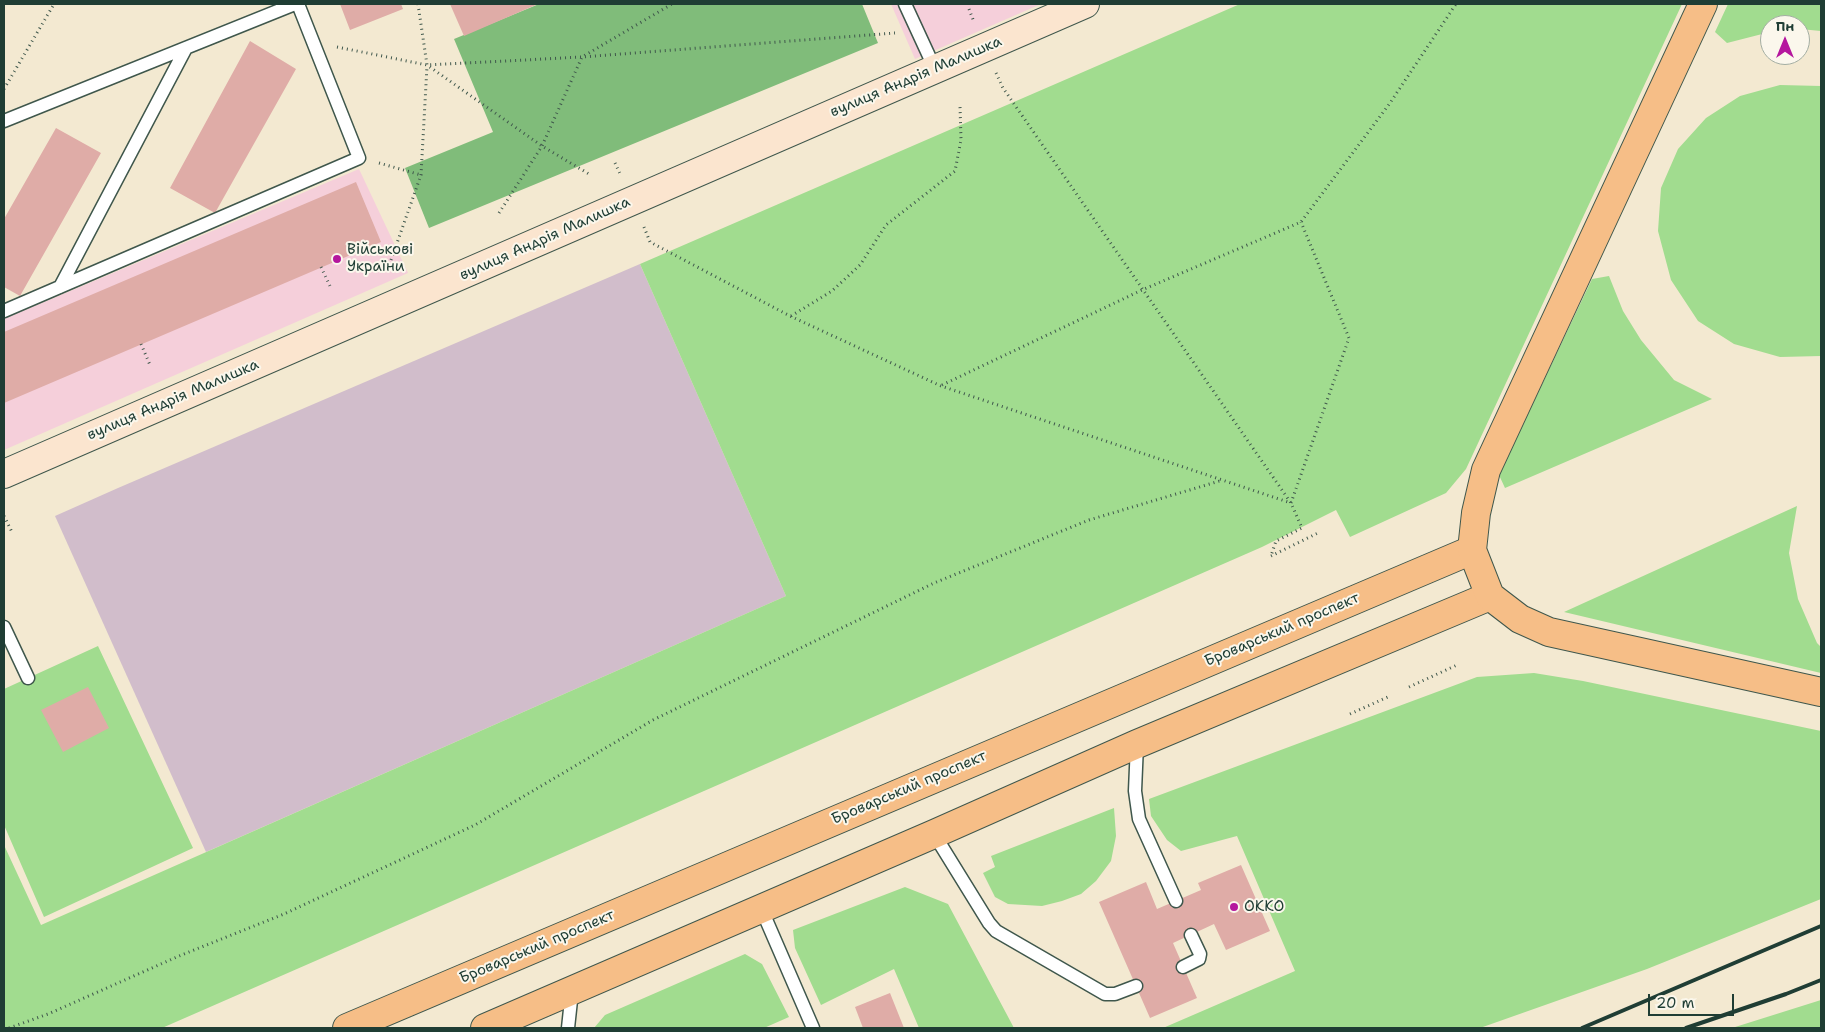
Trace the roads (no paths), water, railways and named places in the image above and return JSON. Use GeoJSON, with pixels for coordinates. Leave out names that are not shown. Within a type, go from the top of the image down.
{"type":"FeatureCollection","features":[{"type":"Feature","properties":{"kind":"main road"},"geometry":{"type":"LineString","coordinates":[[1703,4],[1486,470],[1476,513],[1472,550],[1490,596],[1520,619],[1549,632],[1821,692]]}},
{"type":"Feature","properties":{"kind":"main road","name":"Броварський проспект"},"geometry":{"type":"LineString","coordinates":[[347,1028],[1472,550]]}},
{"type":"Feature","properties":{"kind":"main road"},"geometry":{"type":"LineString","coordinates":[[485,1028],[1137,744],[1490,596]]}},
{"type":"Feature","properties":{"kind":"street","name":"вулиця Андрія Малишка"},"geometry":{"type":"LineString","coordinates":[[4,474],[1086,4]]}},
{"type":"Feature","properties":{"kind":"lane"},"geometry":{"type":"LineString","coordinates":[[4,121],[297,4],[359,158],[4,311]]}},
{"type":"Feature","properties":{"kind":"lane"},"geometry":{"type":"LineString","coordinates":[[906,4],[935,69]]}},
{"type":"Feature","properties":{"kind":"lane"},"geometry":{"type":"LineString","coordinates":[[60,287],[186,48]]}},
{"type":"Feature","properties":{"kind":"lane"},"geometry":{"type":"LineString","coordinates":[[4,627],[28,678]]}},
{"type":"Feature","properties":{"kind":"lane"},"geometry":{"type":"LineString","coordinates":[[1137,744],[1135,791],[1139,819],[1176,901]]}},
{"type":"Feature","properties":{"kind":"lane"},"geometry":{"type":"LineString","coordinates":[[934,834],[989,923],[996,931],[1105,994],[1115,994],[1136,986]]}},
{"type":"Feature","properties":{"kind":"lane"},"geometry":{"type":"LineString","coordinates":[[760,908],[813,1028]]}},
{"type":"Feature","properties":{"kind":"lane"},"geometry":{"type":"LineString","coordinates":[[1183,967],[1199,959],[1200,954],[1191,935]]}},
{"type":"Feature","properties":{"kind":"lane"},"geometry":{"type":"LineString","coordinates":[[568,1028],[573,989]]}},
{"type":"Feature","properties":{"kind":"railway"},"geometry":{"type":"LineString","coordinates":[[1582,1028],[1821,926]]}},
{"type":"Feature","properties":{"kind":"railway"},"geometry":{"type":"LineString","coordinates":[[1686,1028],[1821,980]]}},
{"type":"Feature","properties":{"kind":"place","name":"Військові України"},"geometry":{"type":"Point","coordinates":[337,259]}},
{"type":"Feature","properties":{"kind":"place","name":"ОККО"},"geometry":{"type":"Point","coordinates":[1234,907]}}]}
